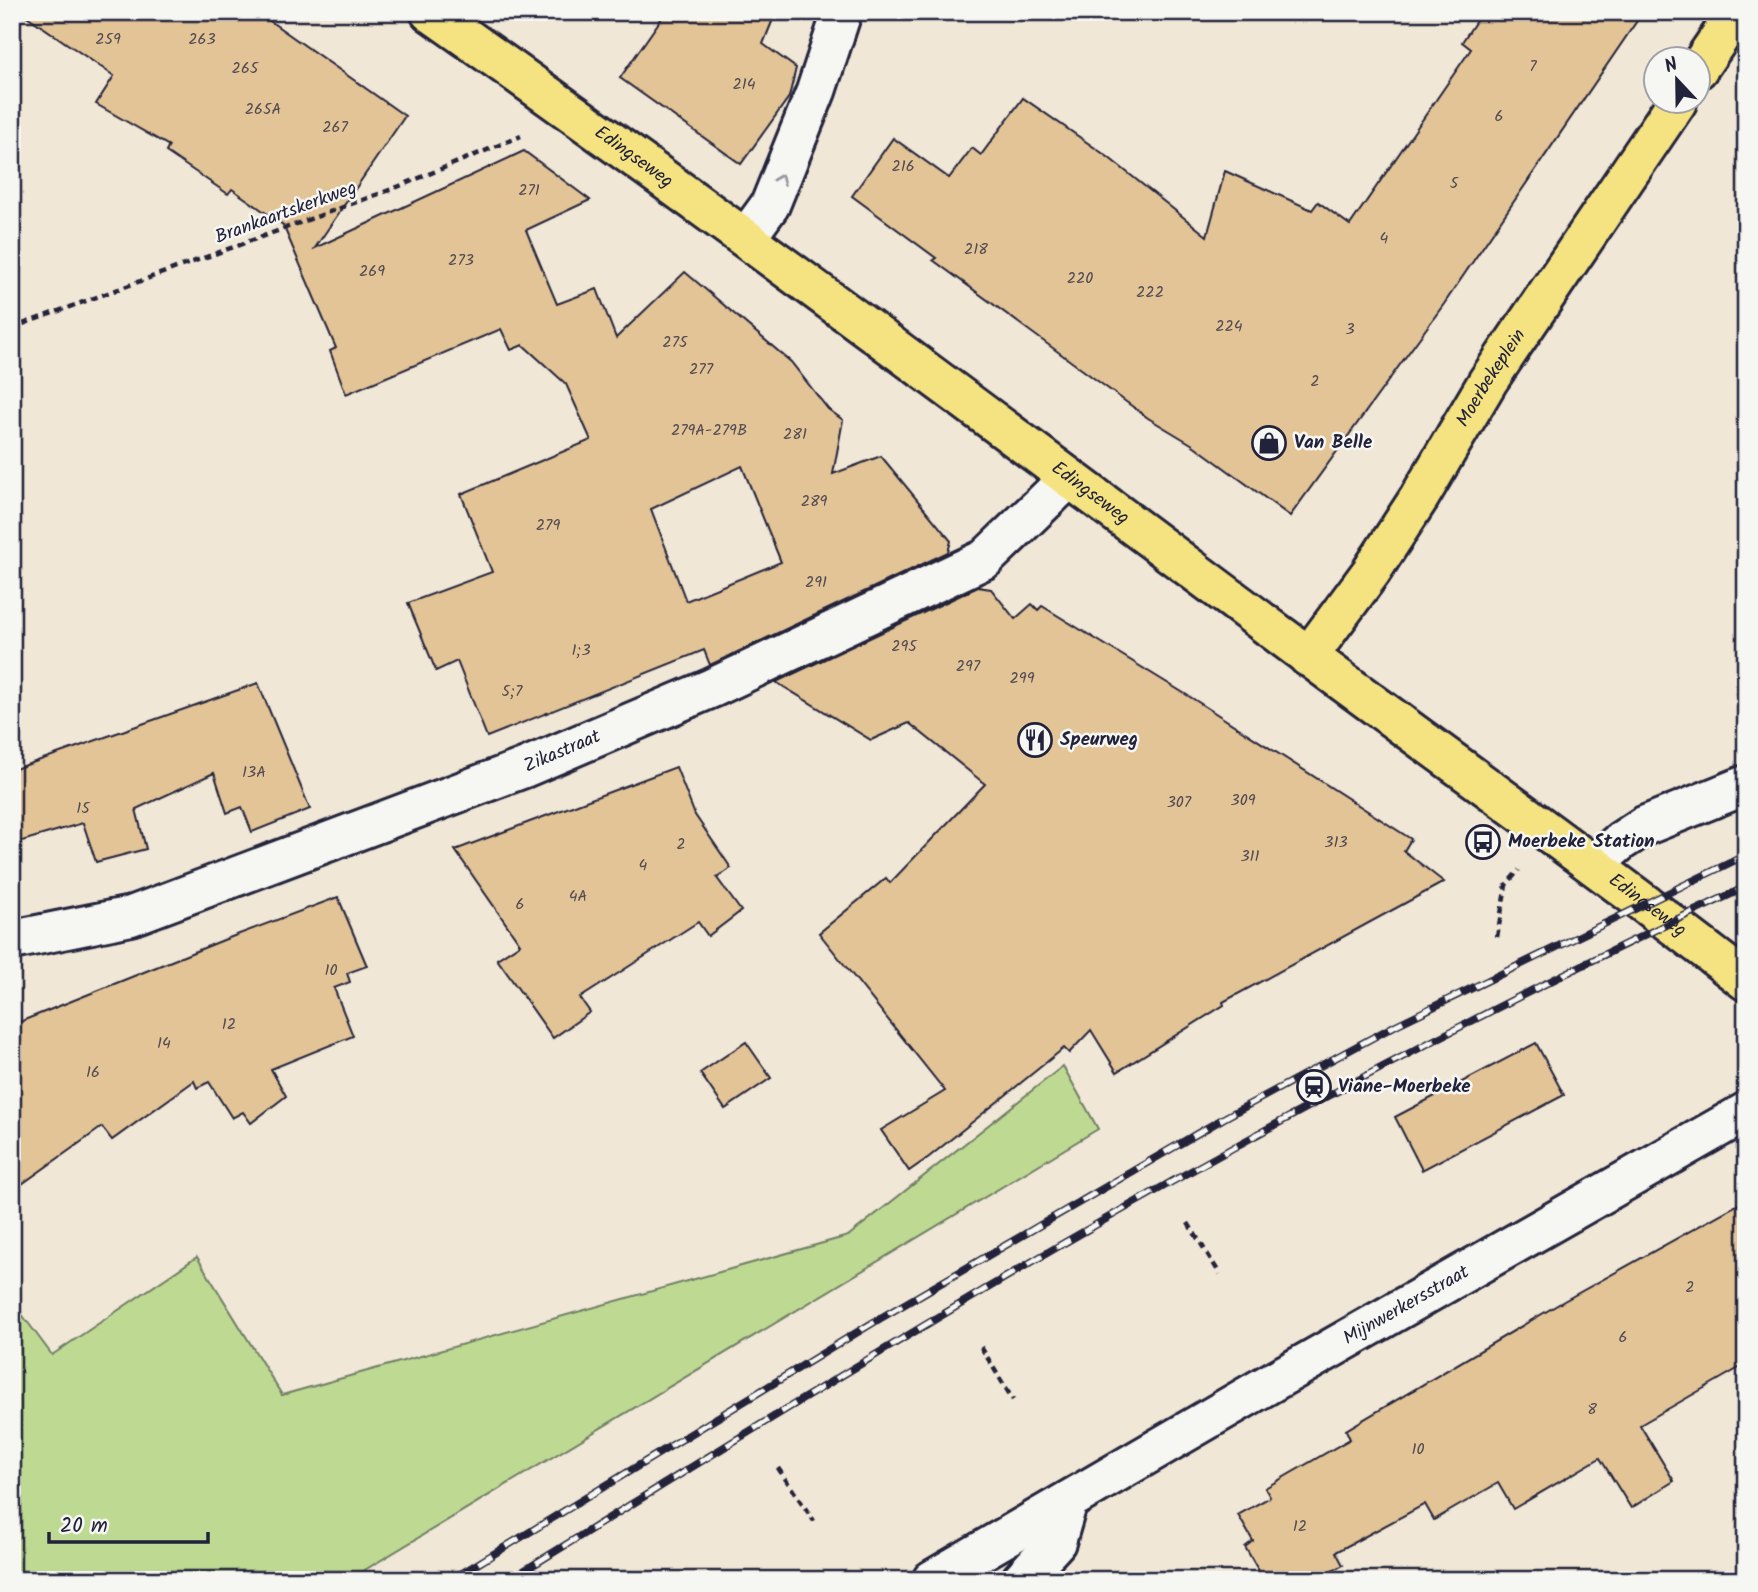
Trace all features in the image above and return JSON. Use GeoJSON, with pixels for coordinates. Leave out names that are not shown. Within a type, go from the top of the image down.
{"type":"FeatureCollection","features":[{"type":"Feature","properties":{"kind":"main road","name":"Edingseweg"},"geometry":{"type":"LineString","coordinates":[[430,12],[746,238],[1746,981]]}},
{"type":"Feature","properties":{"kind":"main road"},"geometry":{"type":"LineString","coordinates":[[1712,50],[1737,12]]}},
{"type":"Feature","properties":{"kind":"main road","name":"Moerbekeplein"},"geometry":{"type":"LineString","coordinates":[[1308,657],[1385,551],[1488,381],[1668,116]]}},
{"type":"Feature","properties":{"kind":"street"},"geometry":{"type":"LineString","coordinates":[[746,238],[769,205],[816,91],[842,12]]}},
{"type":"Feature","properties":{"kind":"street","name":"Zikastraat"},"geometry":{"type":"LineString","coordinates":[[12,940],[131,916],[524,768],[712,688],[985,559],[1069,478]]}},
{"type":"Feature","properties":{"kind":"street"},"geometry":{"type":"LineString","coordinates":[[1593,866],[1620,841],[1644,826],[1746,785]]}},
{"type":"Feature","properties":{"kind":"street","name":"Mijnwerkersstraat"},"geometry":{"type":"LineString","coordinates":[[932,1580],[1253,1393],[1746,1112]]}},
{"type":"Feature","properties":{"kind":"street"},"geometry":{"type":"LineString","coordinates":[[1021,1580],[1056,1542],[1068,1501]]}},
{"type":"Feature","properties":{"kind":"path","name":"Brankaartskerkweg"},"geometry":{"type":"LineString","coordinates":[[12,328],[395,188],[520,138],[556,101]]}},
{"type":"Feature","properties":{"kind":"path"},"geometry":{"type":"LineString","coordinates":[[1497,937],[1506,885],[1551,835]]}},
{"type":"Feature","properties":{"kind":"path"},"geometry":{"type":"LineString","coordinates":[[1188,1223],[1220,1274]]}},
{"type":"Feature","properties":{"kind":"path"},"geometry":{"type":"LineString","coordinates":[[981,1347],[1013,1400]]}},
{"type":"Feature","properties":{"kind":"path"},"geometry":{"type":"LineString","coordinates":[[778,1468],[814,1521]]}},
{"type":"Feature","properties":{"kind":"green space"},"geometry":{"type":"Polygon","coordinates":[[[1063,1066],[1098,1129],[348,1580],[12,1580],[12,1301],[52,1355],[197,1257],[282,1395],[848,1236],[1063,1066]]]}},
{"type":"Feature","properties":{"kind":"building"},"geometry":{"type":"Polygon","coordinates":[[[21,12],[257,12],[405,116],[315,248],[524,151],[590,200],[526,230],[557,304],[597,289],[616,338],[685,272],[791,362],[828,409],[843,420],[833,474],[881,456],[951,541],[948,552],[710,665],[704,650],[487,737],[457,661],[436,671],[408,603],[492,572],[461,494],[591,440],[566,384],[523,345],[511,350],[501,329],[346,394],[330,351],[336,348],[283,225],[232,189],[228,194],[166,152],[169,146],[96,104],[114,76],[21,12]],[[742,466],[651,509],[686,601],[781,562],[742,466]]]}},
{"type":"Feature","properties":{"kind":"building"},"geometry":{"type":"Polygon","coordinates":[[[666,12],[776,12],[763,44],[796,68],[789,97],[741,164],[620,78],[666,12]]]}},
{"type":"Feature","properties":{"kind":"building"},"geometry":{"type":"Polygon","coordinates":[[[1482,12],[1643,12],[1444,304],[1290,516],[1193,445],[1148,418],[933,260],[936,258],[852,196],[893,138],[949,178],[972,148],[981,155],[1023,98],[1108,157],[1207,236],[1225,171],[1312,210],[1318,202],[1350,225],[1471,49],[1462,42],[1482,12]]]}},
{"type":"Feature","properties":{"kind":"building"},"geometry":{"type":"Polygon","coordinates":[[[978,587],[991,589],[1015,619],[1032,604],[1038,610],[1042,606],[1195,700],[1411,839],[1404,851],[1444,882],[1223,1002],[1224,1005],[1117,1072],[1091,1030],[1069,1053],[1064,1048],[909,1171],[881,1130],[945,1091],[819,933],[886,878],[890,883],[985,784],[909,723],[871,740],[776,682],[978,587]]]}},
{"type":"Feature","properties":{"kind":"building"},"geometry":{"type":"Polygon","coordinates":[[[258,683],[310,809],[252,832],[242,807],[227,813],[214,773],[136,809],[146,849],[96,862],[83,823],[12,844],[12,770],[258,683]]]}},
{"type":"Feature","properties":{"kind":"building"},"geometry":{"type":"Polygon","coordinates":[[[676,767],[695,815],[731,868],[717,878],[741,911],[708,936],[698,922],[580,998],[590,1012],[553,1038],[497,959],[520,944],[455,850],[676,767]]]}},
{"type":"Feature","properties":{"kind":"building"},"geometry":{"type":"Polygon","coordinates":[[[338,897],[367,966],[347,973],[350,982],[334,988],[353,1036],[271,1069],[286,1096],[251,1123],[243,1112],[232,1118],[209,1082],[197,1088],[194,1081],[112,1140],[102,1127],[12,1191],[12,1025],[338,897]]]}},
{"type":"Feature","properties":{"kind":"building"},"geometry":{"type":"Polygon","coordinates":[[[746,1042],[771,1078],[725,1109],[700,1073],[746,1042]]]}},
{"type":"Feature","properties":{"kind":"building"},"geometry":{"type":"Polygon","coordinates":[[[1536,1043],[1564,1095],[1422,1170],[1395,1117],[1536,1043]]]}},
{"type":"Feature","properties":{"kind":"building"},"geometry":{"type":"Polygon","coordinates":[[[1746,1200],[1746,1364],[1640,1425],[1674,1481],[1631,1508],[1600,1458],[1513,1509],[1498,1483],[1434,1520],[1425,1504],[1336,1552],[1343,1565],[1316,1580],[1264,1580],[1245,1547],[1253,1541],[1238,1515],[1270,1497],[1265,1488],[1350,1439],[1346,1430],[1564,1301],[1746,1200]]]}},
{"type":"Feature","properties":{"kind":"railway"},"geometry":{"type":"LineString","coordinates":[[451,1580],[879,1319],[1224,1118],[1396,1025],[1746,855]]}},
{"type":"Feature","properties":{"kind":"railway"},"geometry":{"type":"LineString","coordinates":[[509,1580],[855,1367],[1147,1195],[1486,1013],[1746,887]]}},
{"type":"Feature","properties":{"kind":"place","name":"Van Belle"},"geometry":{"type":"Point","coordinates":[1269,443]}},
{"type":"Feature","properties":{"kind":"place","name":"Speurweg"},"geometry":{"type":"Point","coordinates":[1035,740]}},
{"type":"Feature","properties":{"kind":"place","name":"Moerbeke Station"},"geometry":{"type":"Point","coordinates":[1483,842]}},
{"type":"Feature","properties":{"kind":"place","name":"Viane-Moerbeke"},"geometry":{"type":"Point","coordinates":[1314,1087]}}]}
